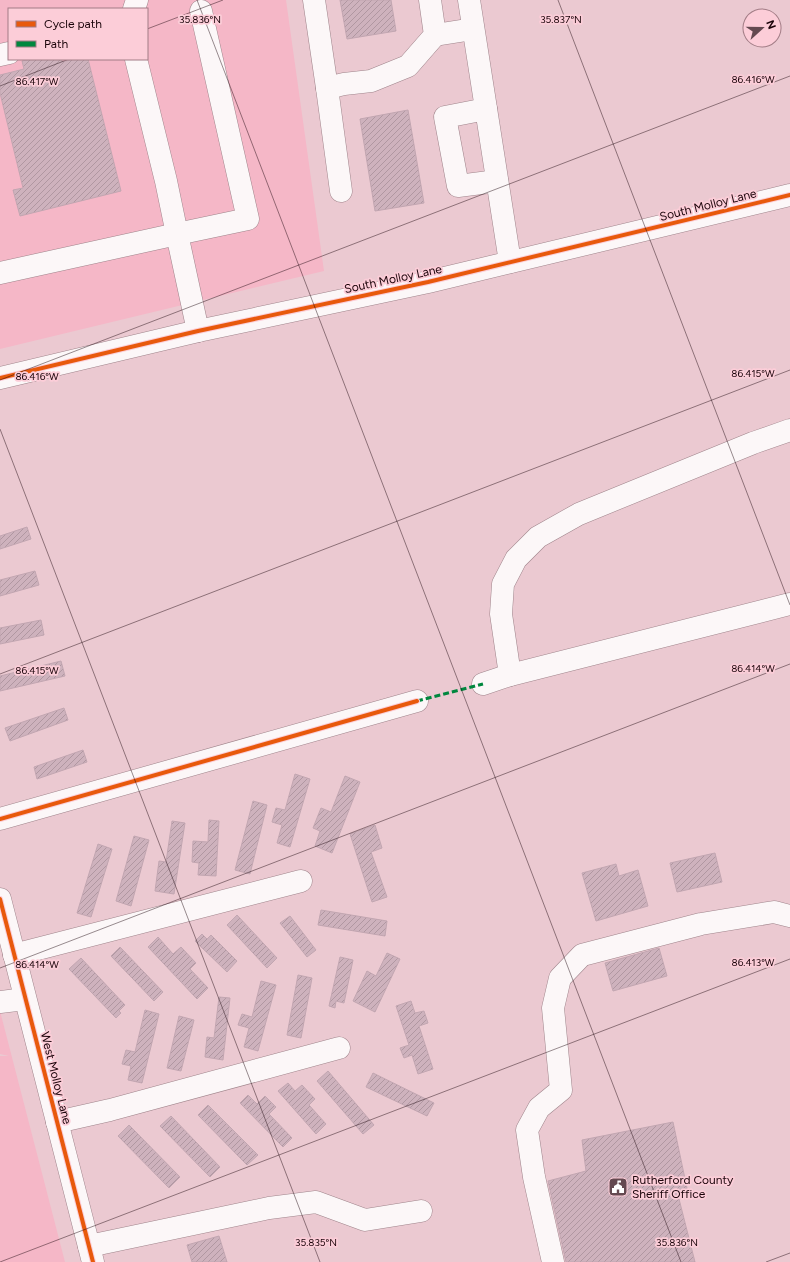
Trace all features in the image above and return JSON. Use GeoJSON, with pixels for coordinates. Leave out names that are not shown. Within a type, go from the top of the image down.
{"type":"FeatureCollection","features":[{"type":"Feature","properties":{"kind":"street"},"geometry":{"type":"LineString","coordinates":[[314,0],[341,191]]}},
{"type":"Feature","properties":{"kind":"street"},"geometry":{"type":"LineString","coordinates":[[430,0],[435,35]]}},
{"type":"Feature","properties":{"kind":"street"},"geometry":{"type":"LineString","coordinates":[[469,0],[510,262]]}},
{"type":"Feature","properties":{"kind":"street"},"geometry":{"type":"LineString","coordinates":[[0,273],[248,218],[201,11]]}},
{"type":"Feature","properties":{"kind":"street"},"geometry":{"type":"LineString","coordinates":[[327,88],[344,84],[371,81],[408,66],[435,35],[473,28]]}},
{"type":"Feature","properties":{"kind":"street"},"geometry":{"type":"LineString","coordinates":[[136,60],[166,181],[198,331]]}},
{"type":"Feature","properties":{"kind":"street"},"geometry":{"type":"LineString","coordinates":[[486,109],[445,117],[458,186],[497,181]]}},
{"type":"Feature","properties":{"kind":"street","name":"South Molloy Lane"},"geometry":{"type":"LineString","coordinates":[[1,372],[420,284],[790,195]]}},
{"type":"Feature","properties":{"kind":"street"},"geometry":{"type":"LineString","coordinates":[[510,675],[501,614],[503,584],[516,559],[538,537],[579,514],[753,443],[790,430]]}},
{"type":"Feature","properties":{"kind":"street"},"geometry":{"type":"LineString","coordinates":[[483,684],[510,675],[790,604]]}},
{"type":"Feature","properties":{"kind":"street"},"geometry":{"type":"LineString","coordinates":[[0,819],[417,701]]}},
{"type":"Feature","properties":{"kind":"street"},"geometry":{"type":"LineString","coordinates":[[14,955],[301,881]]}},
{"type":"Feature","properties":{"kind":"street","name":"West Molloy Lane"},"geometry":{"type":"LineString","coordinates":[[0,899],[91,1254]]}},
{"type":"Feature","properties":{"kind":"street"},"geometry":{"type":"LineString","coordinates":[[553,1262],[534,1177],[527,1130],[539,1108],[561,1090],[553,1008],[560,978],[582,955],[701,924],[774,912],[790,916]]}},
{"type":"Feature","properties":{"kind":"street"},"geometry":{"type":"LineString","coordinates":[[0,1002],[26,999]]}},
{"type":"Feature","properties":{"kind":"street"},"geometry":{"type":"LineString","coordinates":[[57,1122],[110,1110],[339,1048]]}},
{"type":"Feature","properties":{"kind":"street"},"geometry":{"type":"LineString","coordinates":[[91,1254],[269,1208],[316,1202],[365,1220],[421,1211]]}},
{"type":"Feature","properties":{"kind":"shaded area"},"geometry":{"type":"Polygon","coordinates":[[[0,0],[286,0],[324,271],[0,349],[0,0]]]}},
{"type":"Feature","properties":{"kind":"shaded area"},"geometry":{"type":"Polygon","coordinates":[[[0,1011],[65,1262],[0,1262],[0,1056],[9,1056],[0,1054],[0,1011]]]}},
{"type":"Feature","properties":{"kind":"building"},"geometry":{"type":"Polygon","coordinates":[[[340,0],[391,0],[396,31],[347,39],[340,0]]]}},
{"type":"Feature","properties":{"kind":"building"},"geometry":{"type":"Polygon","coordinates":[[[62,60],[62,62],[70,60],[88,60],[121,191],[20,216],[13,190],[23,188],[0,93],[0,75],[24,69],[22,61],[62,60]]]}},
{"type":"Feature","properties":{"kind":"building"},"geometry":{"type":"Polygon","coordinates":[[[408,110],[424,203],[375,211],[360,119],[408,110]]]}},
{"type":"Feature","properties":{"kind":"building"},"geometry":{"type":"Polygon","coordinates":[[[27,527],[31,539],[0,549],[0,536],[27,527]]]}},
{"type":"Feature","properties":{"kind":"building"},"geometry":{"type":"Polygon","coordinates":[[[35,571],[39,585],[0,596],[0,580],[35,571]]]}},
{"type":"Feature","properties":{"kind":"building"},"geometry":{"type":"Polygon","coordinates":[[[41,620],[44,635],[0,644],[0,628],[41,620]]]}},
{"type":"Feature","properties":{"kind":"building"},"geometry":{"type":"Polygon","coordinates":[[[61,661],[65,676],[0,691],[0,676],[61,661]]]}},
{"type":"Feature","properties":{"kind":"building"},"geometry":{"type":"Polygon","coordinates":[[[64,708],[68,720],[10,741],[5,728],[64,708]]]}},
{"type":"Feature","properties":{"kind":"building"},"geometry":{"type":"Polygon","coordinates":[[[83,750],[87,762],[37,779],[34,767],[83,750]]]}},
{"type":"Feature","properties":{"kind":"building"},"geometry":{"type":"Polygon","coordinates":[[[295,774],[310,779],[290,847],[277,843],[282,825],[272,822],[276,808],[285,810],[295,774]]]}},
{"type":"Feature","properties":{"kind":"building"},"geometry":{"type":"Polygon","coordinates":[[[345,776],[360,782],[332,853],[315,846],[320,831],[313,828],[321,808],[331,812],[345,776]]]}},
{"type":"Feature","properties":{"kind":"building"},"geometry":{"type":"Polygon","coordinates":[[[253,801],[267,805],[250,874],[235,870],[253,801]]]}},
{"type":"Feature","properties":{"kind":"building"},"geometry":{"type":"Polygon","coordinates":[[[209,820],[219,821],[216,876],[198,875],[199,863],[192,862],[193,841],[208,842],[209,820]]]}},
{"type":"Feature","properties":{"kind":"building"},"geometry":{"type":"Polygon","coordinates":[[[172,821],[185,823],[174,894],[155,891],[159,861],[166,862],[172,821]]]}},
{"type":"Feature","properties":{"kind":"building"},"geometry":{"type":"Polygon","coordinates":[[[375,825],[382,848],[371,852],[387,897],[372,902],[350,834],[375,825]]]}},
{"type":"Feature","properties":{"kind":"building"},"geometry":{"type":"Polygon","coordinates":[[[134,836],[149,840],[131,906],[116,901],[134,836]]]}},
{"type":"Feature","properties":{"kind":"building"},"geometry":{"type":"Polygon","coordinates":[[[98,844],[112,849],[91,917],[77,913],[98,844]]]}},
{"type":"Feature","properties":{"kind":"building"},"geometry":{"type":"Polygon","coordinates":[[[715,853],[722,882],[677,892],[670,863],[715,853]]]}},
{"type":"Feature","properties":{"kind":"building"},"geometry":{"type":"Polygon","coordinates":[[[616,864],[619,876],[638,870],[648,906],[596,921],[582,873],[616,864]]]}},
{"type":"Feature","properties":{"kind":"building"},"geometry":{"type":"Polygon","coordinates":[[[321,910],[387,921],[385,936],[318,925],[321,910]]]}},
{"type":"Feature","properties":{"kind":"building"},"geometry":{"type":"Polygon","coordinates":[[[237,915],[277,958],[267,968],[227,925],[237,915]]]}},
{"type":"Feature","properties":{"kind":"building"},"geometry":{"type":"Polygon","coordinates":[[[290,916],[316,950],[307,957],[280,923],[290,916]]]}},
{"type":"Feature","properties":{"kind":"building"},"geometry":{"type":"Polygon","coordinates":[[[202,934],[207,939],[211,935],[237,961],[227,972],[195,941],[202,934]]]}},
{"type":"Feature","properties":{"kind":"building"},"geometry":{"type":"Polygon","coordinates":[[[158,937],[173,954],[181,947],[196,963],[190,969],[208,988],[197,999],[148,947],[158,937]]]}},
{"type":"Feature","properties":{"kind":"building"},"geometry":{"type":"Polygon","coordinates":[[[120,947],[163,992],[154,1001],[111,956],[120,947]]]}},
{"type":"Feature","properties":{"kind":"building"},"geometry":{"type":"Polygon","coordinates":[[[659,948],[667,976],[613,991],[605,963],[659,948]]]}},
{"type":"Feature","properties":{"kind":"building"},"geometry":{"type":"Polygon","coordinates":[[[387,953],[400,959],[375,1012],[353,1001],[367,971],[376,976],[387,953]]]}},
{"type":"Feature","properties":{"kind":"building"},"geometry":{"type":"Polygon","coordinates":[[[340,957],[353,960],[344,1003],[336,1001],[335,1008],[329,1006],[340,957]]]}},
{"type":"Feature","properties":{"kind":"building"},"geometry":{"type":"Polygon","coordinates":[[[81,958],[125,1005],[119,1011],[121,1013],[116,1018],[69,969],[81,958]]]}},
{"type":"Feature","properties":{"kind":"building"},"geometry":{"type":"Polygon","coordinates":[[[298,975],[312,978],[301,1038],[287,1035],[298,975]]]}},
{"type":"Feature","properties":{"kind":"building"},"geometry":{"type":"Polygon","coordinates":[[[261,981],[276,985],[258,1051],[244,1047],[249,1028],[238,1025],[242,1014],[252,1017],[261,981]]]}},
{"type":"Feature","properties":{"kind":"building"},"geometry":{"type":"Polygon","coordinates":[[[219,997],[230,998],[223,1060],[205,1057],[207,1037],[214,1038],[219,997]]]}},
{"type":"Feature","properties":{"kind":"building"},"geometry":{"type":"Polygon","coordinates":[[[411,1001],[415,1013],[424,1011],[428,1023],[419,1026],[433,1069],[418,1074],[412,1055],[404,1058],[400,1048],[409,1045],[396,1006],[411,1001]]]}},
{"type":"Feature","properties":{"kind":"building"},"geometry":{"type":"Polygon","coordinates":[[[145,1010],[159,1014],[142,1083],[128,1080],[131,1066],[122,1064],[126,1050],[135,1052],[145,1010]]]}},
{"type":"Feature","properties":{"kind":"building"},"geometry":{"type":"Polygon","coordinates":[[[179,1016],[194,1020],[181,1071],[167,1068],[179,1016]]]}},
{"type":"Feature","properties":{"kind":"building"},"geometry":{"type":"Polygon","coordinates":[[[328,1071],[374,1125],[363,1134],[317,1081],[328,1071]]]}},
{"type":"Feature","properties":{"kind":"building"},"geometry":{"type":"Polygon","coordinates":[[[373,1073],[434,1103],[427,1116],[366,1087],[373,1073]]]}},
{"type":"Feature","properties":{"kind":"building"},"geometry":{"type":"Polygon","coordinates":[[[288,1083],[295,1091],[302,1085],[315,1099],[309,1105],[326,1124],[316,1134],[278,1091],[288,1083]]]}},
{"type":"Feature","properties":{"kind":"building"},"geometry":{"type":"Polygon","coordinates":[[[248,1095],[257,1104],[265,1096],[276,1107],[269,1114],[292,1138],[283,1147],[240,1103],[248,1095]]]}},
{"type":"Feature","properties":{"kind":"building"},"geometry":{"type":"Polygon","coordinates":[[[208,1105],[258,1155],[247,1165],[198,1115],[208,1105]]]}},
{"type":"Feature","properties":{"kind":"building"},"geometry":{"type":"Polygon","coordinates":[[[171,1116],[220,1167],[210,1177],[160,1126],[171,1116]]]}},
{"type":"Feature","properties":{"kind":"building","name":"Rutherford County Sheriff Office"},"geometry":{"type":"Polygon","coordinates":[[[673,1122],[688,1193],[678,1195],[695,1262],[566,1262],[548,1181],[586,1171],[582,1140],[673,1122]]]}},
{"type":"Feature","properties":{"kind":"building"},"geometry":{"type":"Polygon","coordinates":[[[129,1125],[180,1177],[169,1188],[118,1136],[129,1125]]]}},
{"type":"Feature","properties":{"kind":"building"},"geometry":{"type":"Polygon","coordinates":[[[219,1236],[227,1262],[192,1262],[187,1245],[219,1236]]]}},
{"type":"Feature","properties":{"kind":"marked path"},"geometry":{"type":"LineString","coordinates":[[417,701],[483,684]]}},
{"type":"Feature","properties":{"kind":"cycle path"},"geometry":{"type":"LineString","coordinates":[[0,378],[198,331],[428,282],[790,195]]}},
{"type":"Feature","properties":{"kind":"cycle path"},"geometry":{"type":"LineString","coordinates":[[0,819],[417,701]]}},
{"type":"Feature","properties":{"kind":"cycle path"},"geometry":{"type":"LineString","coordinates":[[0,899],[93,1262]]}},
{"type":"Feature","properties":{"kind":"place","name":"Rutherford County Sheriff Office"},"geometry":{"type":"Point","coordinates":[618,1187]}}]}
